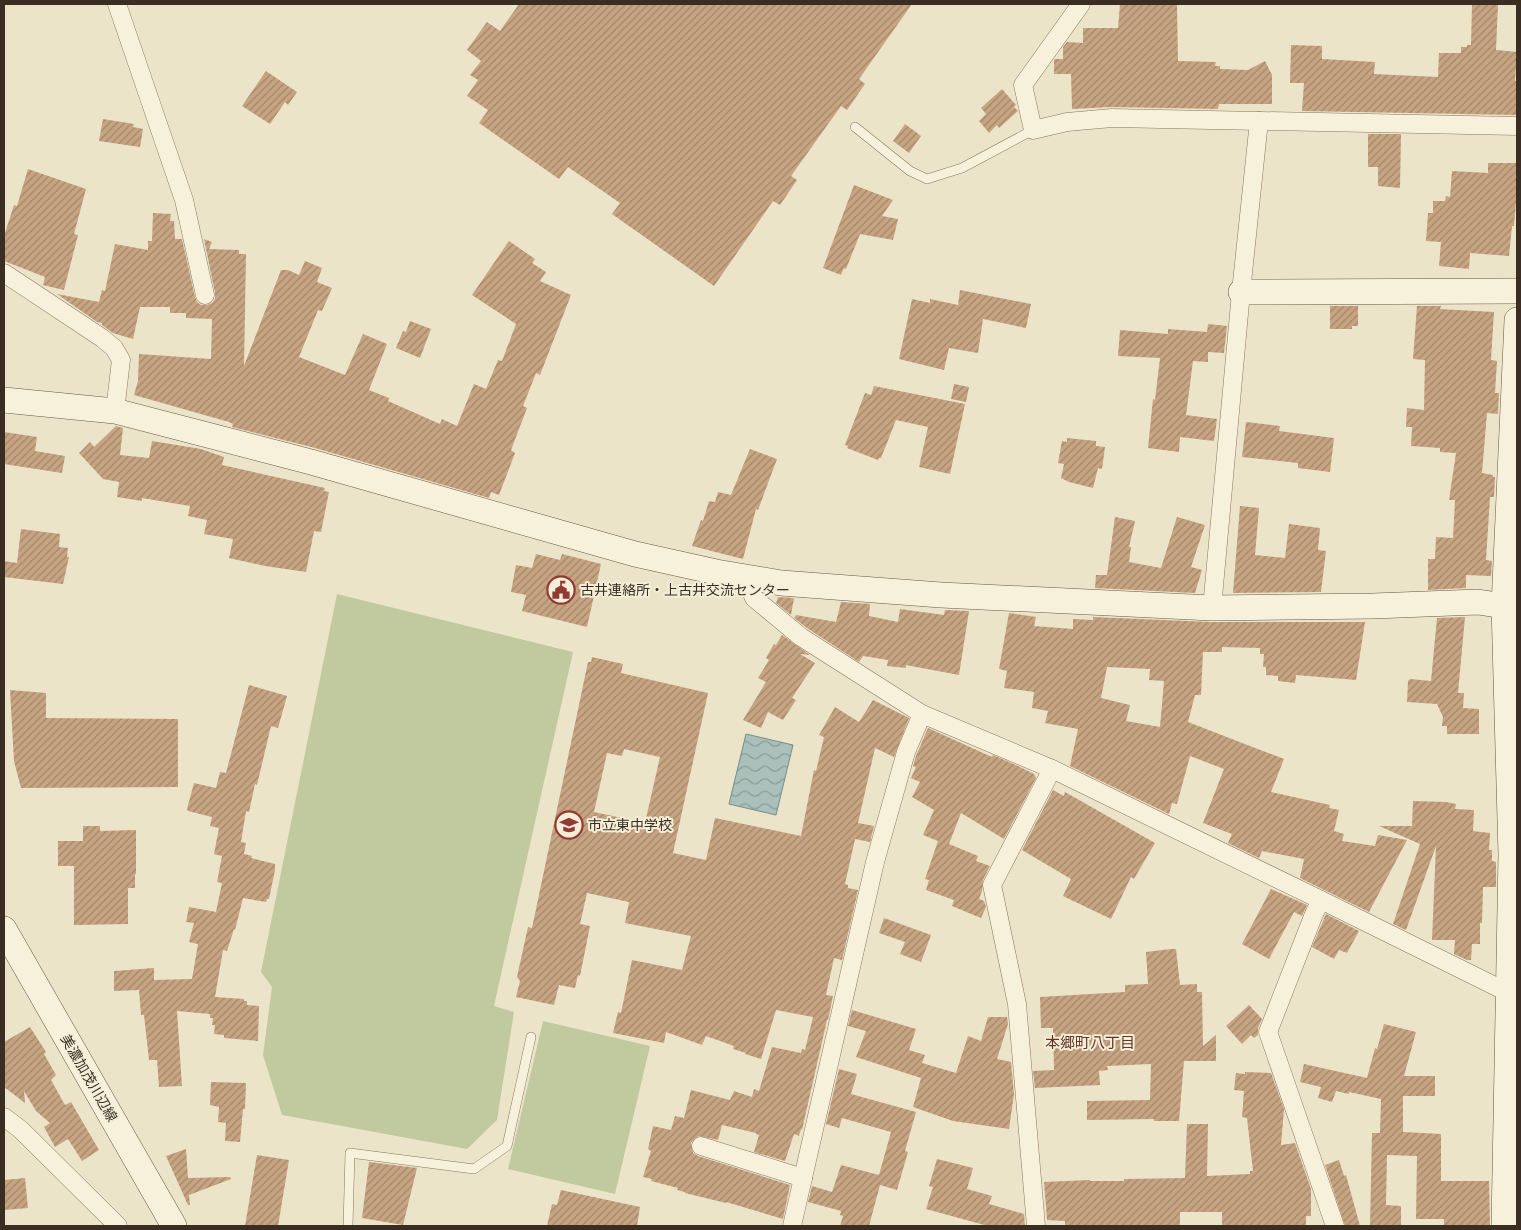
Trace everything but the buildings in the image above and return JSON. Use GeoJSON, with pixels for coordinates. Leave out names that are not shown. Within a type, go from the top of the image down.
{"type":"FeatureCollection","features":[{"type":"Feature","properties":{"kind":"street"},"geometry":{"type":"LineString","coordinates":[[117,4],[184,200],[205,295]]}},
{"type":"Feature","properties":{"kind":"street"},"geometry":{"type":"LineString","coordinates":[[1081,4],[1023,85],[1033,130],[1067,122],[1112,118],[1517,126]]}},
{"type":"Feature","properties":{"kind":"street"},"geometry":{"type":"LineString","coordinates":[[1212,608],[1259,121]]}},
{"type":"Feature","properties":{"kind":"street"},"geometry":{"type":"LineString","coordinates":[[4,273],[102,338],[114,348],[121,360],[115,411]]}},
{"type":"Feature","properties":{"kind":"street"},"geometry":{"type":"LineString","coordinates":[[1241,292],[1517,291]]}},
{"type":"Feature","properties":{"kind":"street"},"geometry":{"type":"LineString","coordinates":[[1504,1226],[1514,851],[1511,606],[1517,320]]}},
{"type":"Feature","properties":{"kind":"street"},"geometry":{"type":"LineString","coordinates":[[4,400],[115,411],[320,465],[635,554],[716,572],[781,583],[941,595],[1212,608],[1374,606],[1478,602],[1511,606]]}},
{"type":"Feature","properties":{"kind":"street"},"geometry":{"type":"LineString","coordinates":[[745,577],[754,598],[802,637],[922,714],[1052,769],[1509,993]]}},
{"type":"Feature","properties":{"kind":"street"},"geometry":{"type":"LineString","coordinates":[[792,1226],[875,862],[906,752],[922,714]]}},
{"type":"Feature","properties":{"kind":"street"},"geometry":{"type":"LineString","coordinates":[[1036,1226],[1017,1004],[992,885],[1052,769]]}},
{"type":"Feature","properties":{"kind":"street"},"geometry":{"type":"LineString","coordinates":[[1321,900],[1268,1032],[1335,1226]]}},
{"type":"Feature","properties":{"kind":"street","name":"美濃加茂川辺線"},"geometry":{"type":"LineString","coordinates":[[4,929],[174,1226]]}},
{"type":"Feature","properties":{"kind":"street"},"geometry":{"type":"LineString","coordinates":[[4,1117],[20,1129],[118,1226]]}},
{"type":"Feature","properties":{"kind":"street"},"geometry":{"type":"LineString","coordinates":[[701,1146],[803,1178]]}},
{"type":"Feature","properties":{"kind":"lane"},"geometry":{"type":"LineString","coordinates":[[855,126],[910,172],[927,178],[962,168],[1033,130]]}},
{"type":"Feature","properties":{"kind":"lane"},"geometry":{"type":"LineString","coordinates":[[348,1226],[350,1153],[474,1169],[507,1146],[531,1037]]}},
{"type":"Feature","properties":{"kind":"green space"},"geometry":{"type":"Polygon","coordinates":[[[337,594],[573,652],[494,1006],[514,1012],[497,1120],[467,1149],[282,1115],[263,1055],[272,987],[261,972],[337,594]]]}},
{"type":"Feature","properties":{"kind":"green space"},"geometry":{"type":"Polygon","coordinates":[[[543,1021],[650,1046],[615,1194],[508,1169],[543,1021]]]}},
{"type":"Feature","properties":{"kind":"water"},"geometry":{"type":"Polygon","coordinates":[[[746,734],[793,745],[776,815],[729,804],[746,734]]]}},
{"type":"Feature","properties":{"kind":"place","name":"古井連絡所・上古井交流センター"},"geometry":{"type":"Point","coordinates":[561,590]}},
{"type":"Feature","properties":{"kind":"place","name":"市立東中学校"},"geometry":{"type":"Point","coordinates":[569,825]}},
{"type":"Feature","properties":{"kind":"district","name":"本郷町八丁目"},"geometry":{"type":"Point","coordinates":[1090,1043]}}]}
